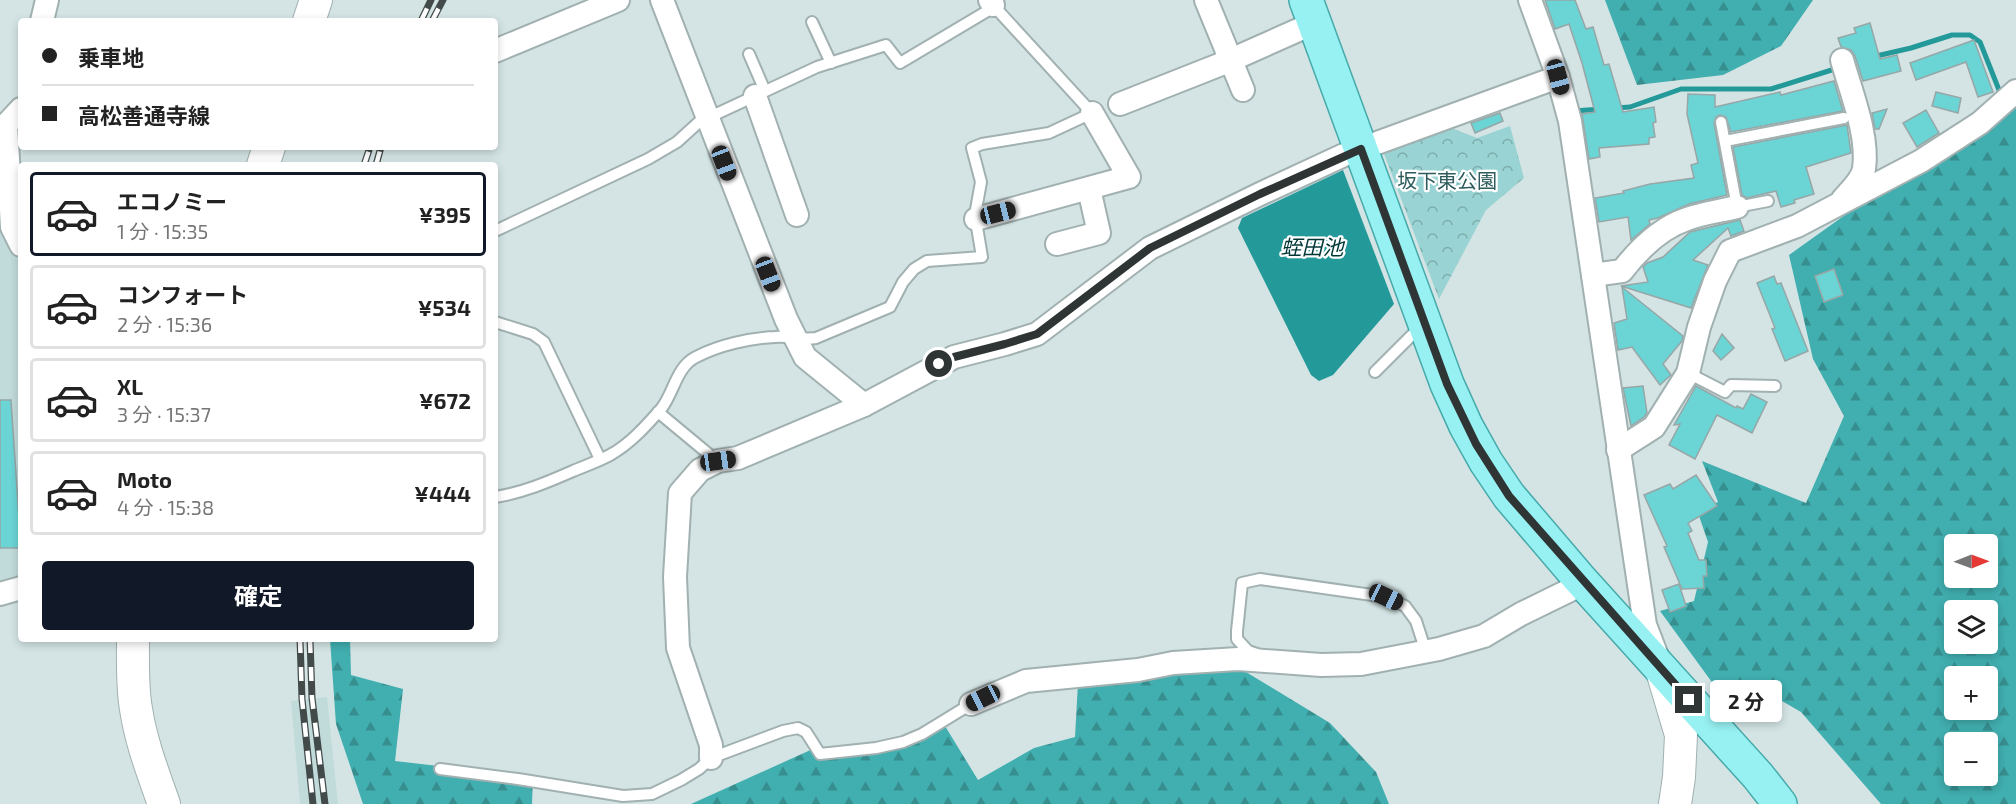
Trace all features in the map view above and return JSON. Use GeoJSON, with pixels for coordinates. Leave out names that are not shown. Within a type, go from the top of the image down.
{"type":"FeatureCollection","features":[{"type":"Feature","properties":{"kind":"main road"},"geometry":{"type":"LineString","coordinates":[[1310,12],[1447,384],[1486,462],[1509,496],[1579,578],[1758,776],[1780,804]]}},
{"type":"Feature","properties":{"kind":"street"},"geometry":{"type":"LineString","coordinates":[[43,18],[47,0]]}},
{"type":"Feature","properties":{"kind":"street"},"geometry":{"type":"LineString","coordinates":[[310,18],[316,0]]}},
{"type":"Feature","properties":{"kind":"street"},"geometry":{"type":"LineString","coordinates":[[498,50],[618,0]]}},
{"type":"Feature","properties":{"kind":"street"},"geometry":{"type":"LineString","coordinates":[[662,0],[786,319],[805,357],[864,405]]}},
{"type":"Feature","properties":{"kind":"street"},"geometry":{"type":"LineString","coordinates":[[1206,0],[1243,90]]}},
{"type":"Feature","properties":{"kind":"street"},"geometry":{"type":"LineString","coordinates":[[1530,0],[1558,77],[1570,121],[1646,625],[1681,735],[1678,800]]}},
{"type":"Feature","properties":{"kind":"street"},"geometry":{"type":"LineString","coordinates":[[1119,104],[1231,60],[1310,12]]}},
{"type":"Feature","properties":{"kind":"street"},"geometry":{"type":"LineString","coordinates":[[1839,204],[1859,181],[1864,170],[1864,146],[1842,60]]}},
{"type":"Feature","properties":{"kind":"street"},"geometry":{"type":"LineString","coordinates":[[711,758],[711,744],[678,648],[675,577],[680,493],[700,470],[718,461],[738,458],[864,405],[954,357],[1037,334],[1150,248],[1260,194],[1361,149],[1558,77]]}},
{"type":"Feature","properties":{"kind":"street"},"geometry":{"type":"LineString","coordinates":[[1618,450],[1654,427],[1688,373],[1699,327],[1714,281],[1730,251],[1797,226],[1922,161],[1980,123],[2016,91]]}},
{"type":"Feature","properties":{"kind":"street"},"geometry":{"type":"LineString","coordinates":[[760,93],[795,178],[797,214]]}},
{"type":"Feature","properties":{"kind":"street"},"geometry":{"type":"LineString","coordinates":[[976,219],[1129,177],[1092,113]]}},
{"type":"Feature","properties":{"kind":"street"},"geometry":{"type":"LineString","coordinates":[[12,120],[12,227],[18,239]]}},
{"type":"Feature","properties":{"kind":"street"},"geometry":{"type":"LineString","coordinates":[[1057,244],[1099,233],[1089,189]]}},
{"type":"Feature","properties":{"kind":"street"},"geometry":{"type":"LineString","coordinates":[[1593,275],[1622,271],[1638,251],[1663,231],[1686,219],[1737,207]]}},
{"type":"Feature","properties":{"kind":"street"},"geometry":{"type":"LineString","coordinates":[[971,704],[1026,681],[1138,670],[1173,663],[1238,659],[1361,664],[1426,652],[1484,636],[1521,614],[1570,590],[1579,578]]}},
{"type":"Feature","properties":{"kind":"street"},"geometry":{"type":"LineString","coordinates":[[0,594],[18,589]]}},
{"type":"Feature","properties":{"kind":"street"},"geometry":{"type":"LineString","coordinates":[[133,642],[135,708],[148,760],[164,804]]}},
{"type":"Feature","properties":{"kind":"lane"},"geometry":{"type":"LineString","coordinates":[[498,230],[648,159],[677,142],[699,122],[831,63],[886,45],[900,63],[989,10],[993,2],[1092,113],[1049,133],[982,144],[972,148],[981,182],[976,219],[982,257],[927,261],[914,269],[903,282],[890,307],[816,338],[796,339],[777,336],[751,340],[711,350],[693,358],[679,374],[658,412],[628,443],[600,459],[537,486],[498,496]]}},
{"type":"Feature","properties":{"kind":"lane"},"geometry":{"type":"LineString","coordinates":[[812,22],[831,63]]}},
{"type":"Feature","properties":{"kind":"lane"},"geometry":{"type":"LineString","coordinates":[[749,54],[760,93]]}},
{"type":"Feature","properties":{"kind":"lane"},"geometry":{"type":"LineString","coordinates":[[1725,141],[1844,118]]}},
{"type":"Feature","properties":{"kind":"lane"},"geometry":{"type":"LineString","coordinates":[[1721,122],[1737,207],[1768,201]]}},
{"type":"Feature","properties":{"kind":"lane"},"geometry":{"type":"LineString","coordinates":[[498,323],[533,334],[544,342],[600,459]]}},
{"type":"Feature","properties":{"kind":"lane"},"geometry":{"type":"LineString","coordinates":[[1375,372],[1413,334],[1426,327]]}},
{"type":"Feature","properties":{"kind":"lane"},"geometry":{"type":"LineString","coordinates":[[1688,373],[1725,392],[1731,385],[1775,386]]}},
{"type":"Feature","properties":{"kind":"lane"},"geometry":{"type":"LineString","coordinates":[[658,412],[718,461]]}},
{"type":"Feature","properties":{"kind":"lane"},"geometry":{"type":"LineString","coordinates":[[1284,662],[1248,651],[1237,639],[1242,583],[1260,579],[1386,597],[1405,606],[1416,621],[1426,652]]}},
{"type":"Feature","properties":{"kind":"lane"},"geometry":{"type":"LineString","coordinates":[[440,769],[623,796],[652,794],[681,780],[711,758],[783,731],[798,728],[806,732],[820,754],[876,748],[903,742],[922,734],[971,704]]}},
{"type":"Feature","properties":{"kind":"shaded area"},"geometry":{"type":"Polygon","coordinates":[[[0,167],[4,228],[18,257],[18,582],[0,587],[0,167]]]}},
{"type":"Feature","properties":{"kind":"shaded area"},"geometry":{"type":"Polygon","coordinates":[[[327,697],[338,804],[300,804],[291,701],[327,697]]]}},
{"type":"Feature","properties":{"kind":"green space"},"geometry":{"type":"Polygon","coordinates":[[[1605,0],[1813,0],[1781,46],[1723,75],[1637,85],[1605,0]]]}},
{"type":"Feature","properties":{"kind":"green space"},"geometry":{"type":"Polygon","coordinates":[[[2016,98],[2016,804],[1881,804],[1801,712],[1770,694],[1714,685],[1660,611],[1694,601],[1708,542],[1697,510],[1718,502],[1702,461],[1806,503],[1844,416],[1813,359],[1789,255],[1845,215],[1965,142],[2016,98]]]}},
{"type":"Feature","properties":{"kind":"green space","name":"坂下東公園"},"geometry":{"type":"Polygon","coordinates":[[[1444,125],[1477,138],[1510,126],[1524,178],[1486,210],[1439,299],[1383,151],[1444,125]]]}},
{"type":"Feature","properties":{"kind":"green space"},"geometry":{"type":"Polygon","coordinates":[[[330,642],[350,642],[351,675],[403,689],[395,761],[533,777],[532,804],[363,804],[336,724],[330,642]]]}},
{"type":"Feature","properties":{"kind":"green space"},"geometry":{"type":"Polygon","coordinates":[[[1241,669],[1330,723],[1376,772],[1389,804],[691,804],[815,748],[831,752],[945,726],[978,780],[1034,748],[1075,737],[1078,683],[1151,674],[1241,669]]]}},
{"type":"Feature","properties":{"kind":"water","name":"蛭田池"},"geometry":{"type":"Polygon","coordinates":[[[1343,170],[1394,304],[1333,375],[1319,381],[1311,375],[1238,228],[1242,218],[1343,170]]]}},
{"type":"Feature","properties":{"kind":"building"},"geometry":{"type":"Polygon","coordinates":[[[1545,0],[1575,0],[1586,29],[1593,27],[1604,65],[1609,64],[1623,112],[1654,107],[1655,137],[1649,138],[1649,144],[1599,148],[1600,157],[1589,159],[1582,114],[1595,112],[1582,63],[1569,24],[1555,29],[1545,0]]]}},
{"type":"Feature","properties":{"kind":"building"},"geometry":{"type":"Polygon","coordinates":[[[1870,23],[1880,59],[1897,55],[1901,71],[1863,81],[1855,56],[1851,50],[1841,47],[1838,38],[1856,33],[1854,28],[1870,23]]]}},
{"type":"Feature","properties":{"kind":"building"},"geometry":{"type":"Polygon","coordinates":[[[1974,40],[1993,92],[1978,97],[1966,62],[1916,80],[1910,63],[1974,40]]]}},
{"type":"Feature","properties":{"kind":"building"},"geometry":{"type":"Polygon","coordinates":[[[1834,81],[1843,111],[1731,132],[1726,117],[1720,115],[1716,117],[1714,123],[1727,195],[1689,204],[1649,220],[1650,224],[1631,240],[1628,217],[1599,222],[1595,198],[1624,193],[1623,191],[1650,184],[1694,178],[1691,165],[1698,163],[1687,114],[1688,94],[1715,95],[1715,107],[1780,92],[1781,95],[1834,81]]]}},
{"type":"Feature","properties":{"kind":"building"},"geometry":{"type":"Polygon","coordinates":[[[1936,92],[1961,98],[1958,113],[1932,106],[1936,92]]]}},
{"type":"Feature","properties":{"kind":"building"},"geometry":{"type":"Polygon","coordinates":[[[1887,109],[1879,129],[1875,129],[1872,113],[1887,109]]]}},
{"type":"Feature","properties":{"kind":"building"},"geometry":{"type":"Polygon","coordinates":[[[1926,110],[1939,133],[1917,147],[1903,123],[1926,110]]]}},
{"type":"Feature","properties":{"kind":"building"},"geometry":{"type":"Polygon","coordinates":[[[1500,113],[1503,121],[1475,133],[1471,123],[1500,113]]]}},
{"type":"Feature","properties":{"kind":"building"},"geometry":{"type":"Polygon","coordinates":[[[1847,125],[1851,153],[1806,167],[1814,194],[1781,207],[1776,191],[1747,198],[1742,195],[1733,147],[1847,125]]]}},
{"type":"Feature","properties":{"kind":"building"},"geometry":{"type":"Polygon","coordinates":[[[1740,220],[1744,231],[1731,236],[1728,228],[1693,260],[1708,265],[1691,308],[1621,286],[1648,282],[1643,267],[1663,257],[1690,232],[1740,220]]]}},
{"type":"Feature","properties":{"kind":"building"},"geometry":{"type":"Polygon","coordinates":[[[1834,269],[1843,295],[1824,302],[1815,276],[1834,269]]]}},
{"type":"Feature","properties":{"kind":"building"},"geometry":{"type":"Polygon","coordinates":[[[1774,276],[1777,284],[1781,283],[1808,351],[1785,361],[1757,283],[1774,276]]]}},
{"type":"Feature","properties":{"kind":"building"},"geometry":{"type":"Polygon","coordinates":[[[1622,287],[1683,336],[1682,341],[1663,364],[1671,375],[1660,385],[1632,347],[1618,350],[1614,323],[1627,319],[1622,287]]]}},
{"type":"Feature","properties":{"kind":"building"},"geometry":{"type":"Polygon","coordinates":[[[1722,334],[1734,348],[1721,360],[1713,351],[1722,334]]]}},
{"type":"Feature","properties":{"kind":"building"},"geometry":{"type":"Polygon","coordinates":[[[1643,386],[1647,413],[1631,426],[1623,388],[1643,386]]]}},
{"type":"Feature","properties":{"kind":"building"},"geometry":{"type":"Polygon","coordinates":[[[1696,386],[1736,408],[1737,406],[1743,409],[1751,394],[1767,402],[1752,433],[1717,415],[1695,459],[1669,445],[1680,424],[1674,425],[1696,386]]]}},
{"type":"Feature","properties":{"kind":"building"},"geometry":{"type":"Polygon","coordinates":[[[0,400],[11,400],[18,504],[18,548],[0,548],[0,400]]]}},
{"type":"Feature","properties":{"kind":"building"},"geometry":{"type":"Polygon","coordinates":[[[1696,475],[1717,506],[1688,523],[1692,531],[1688,533],[1699,560],[1706,560],[1707,576],[1703,576],[1704,588],[1682,589],[1664,547],[1667,546],[1644,495],[1670,484],[1673,489],[1696,475]]]}},
{"type":"Feature","properties":{"kind":"building"},"geometry":{"type":"Polygon","coordinates":[[[1679,584],[1686,606],[1670,612],[1662,590],[1679,584]]]}},
{"type":"Feature","properties":{"kind":"waterway"},"geometry":{"type":"LineString","coordinates":[[1872,57],[1952,35],[1970,35],[1980,42],[2001,95]]}},
{"type":"Feature","properties":{"kind":"waterway"},"geometry":{"type":"LineString","coordinates":[[1616,108],[1630,107],[1681,89],[1771,89],[1838,68]]}},
{"type":"Feature","properties":{"kind":"waterway"},"geometry":{"type":"LineString","coordinates":[[1574,111],[1601,109]]}},
{"type":"Feature","properties":{"kind":"railway"},"geometry":{"type":"LineString","coordinates":[[422,18],[431,0]]}},
{"type":"Feature","properties":{"kind":"railway"},"geometry":{"type":"LineString","coordinates":[[434,18],[443,0]]}},
{"type":"Feature","properties":{"kind":"railway"},"geometry":{"type":"LineString","coordinates":[[365,162],[369,150]]}},
{"type":"Feature","properties":{"kind":"railway"},"geometry":{"type":"LineString","coordinates":[[377,162],[380,150]]}},
{"type":"Feature","properties":{"kind":"railway"},"geometry":{"type":"LineString","coordinates":[[300,642],[302,699],[313,804]]}},
{"type":"Feature","properties":{"kind":"railway"},"geometry":{"type":"LineString","coordinates":[[310,642],[312,698],[325,804]]}},
{"type":"Feature","properties":{"kind":"route"},"geometry":{"type":"LineString","coordinates":[[939,364],[954,357],[1037,334],[1150,248],[1260,194],[1361,149],[1447,384],[1486,462],[1509,496],[1689,700]]}}]}
